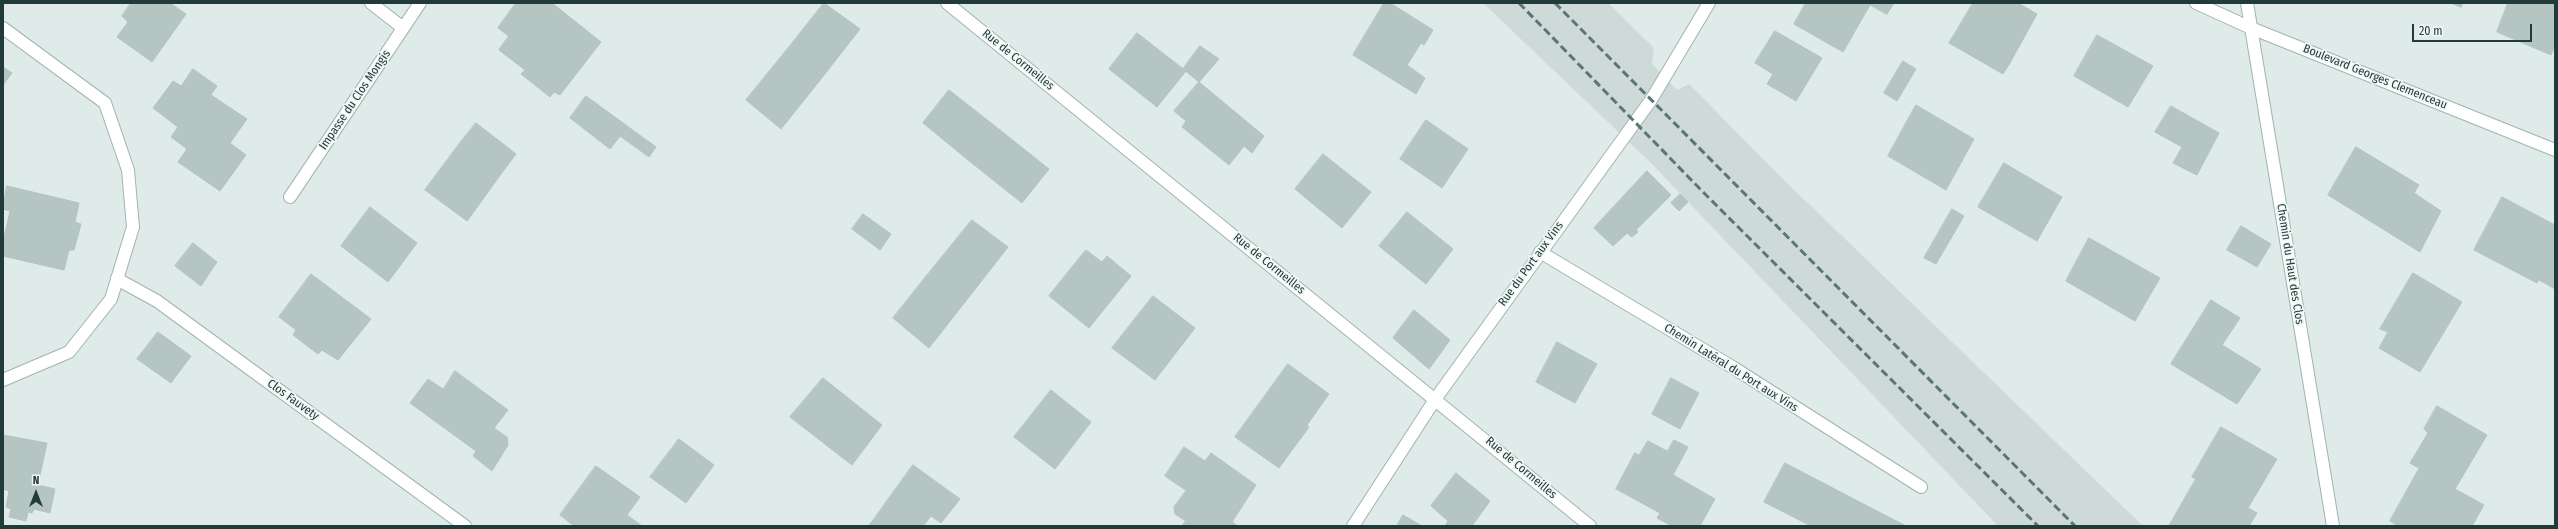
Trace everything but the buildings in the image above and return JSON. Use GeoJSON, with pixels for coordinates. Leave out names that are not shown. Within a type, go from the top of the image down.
{"type":"FeatureCollection","features":[{"type":"Feature","properties":{"kind":"street"},"geometry":{"type":"LineString","coordinates":[[371,3],[403,28]]}},
{"type":"Feature","properties":{"kind":"street","name":"Impasse du Clos Mongis"},"geometry":{"type":"LineString","coordinates":[[290,197],[420,3]]}},
{"type":"Feature","properties":{"kind":"street","name":"Rue de Cormeilles"},"geometry":{"type":"LineString","coordinates":[[947,3],[1436,398],[1590,526]]}},
{"type":"Feature","properties":{"kind":"street","name":"Rue du Port aux Vins"},"geometry":{"type":"LineString","coordinates":[[1353,526],[1436,398],[1651,100],[1709,3]]}},
{"type":"Feature","properties":{"kind":"street","name":"Boulevard Georges Clemenceau"},"geometry":{"type":"LineString","coordinates":[[2196,3],[2251,28],[2555,150]]}},
{"type":"Feature","properties":{"kind":"street","name":"Chemin du Haut des Clos"},"geometry":{"type":"LineString","coordinates":[[2246,3],[2333,526]]}},
{"type":"Feature","properties":{"kind":"street"},"geometry":{"type":"LineString","coordinates":[[3,28],[105,103],[128,170],[133,226],[111,299],[69,352],[3,380]]}},
{"type":"Feature","properties":{"kind":"street","name":"Chemin Latéral du Port aux Vins"},"geometry":{"type":"LineString","coordinates":[[1540,252],[1734,368],[1921,487]]}},
{"type":"Feature","properties":{"kind":"street","name":"Clos Fauvety"},"geometry":{"type":"LineString","coordinates":[[117,279],[157,301],[465,526]]}},
{"type":"Feature","properties":{"kind":"shaded area"},"geometry":{"type":"Polygon","coordinates":[[[1483,3],[1608,3],[1654,48],[1652,64],[1677,90],[1689,84],[1786,182],[2143,526],[1998,526],[1651,163],[1483,3]]]}},
{"type":"Feature","properties":{"kind":"railway"},"geometry":{"type":"LineString","coordinates":[[1519,3],[1704,193],[2038,526]]}},
{"type":"Feature","properties":{"kind":"railway"},"geometry":{"type":"LineString","coordinates":[[1555,3],[2075,526]]}}]}
